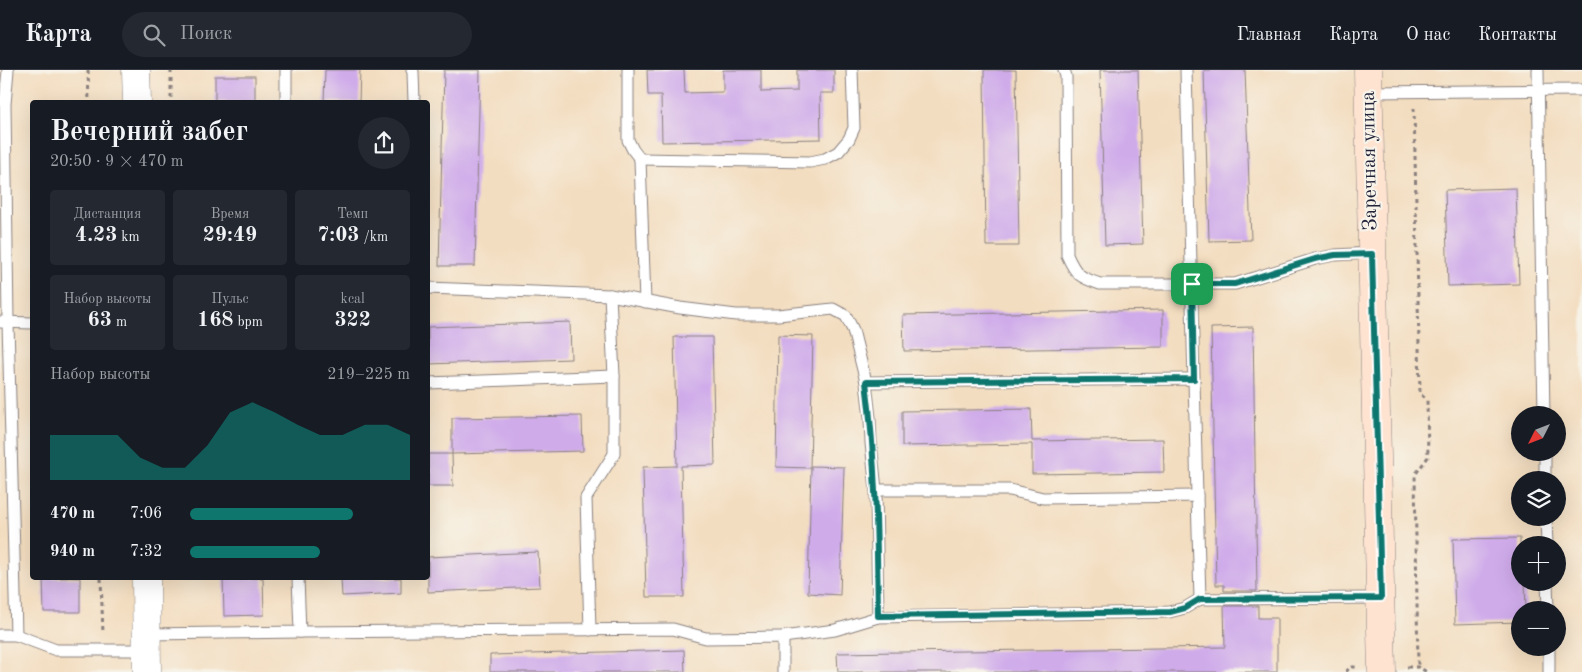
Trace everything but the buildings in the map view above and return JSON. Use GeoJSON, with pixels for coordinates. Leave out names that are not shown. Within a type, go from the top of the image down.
{"type":"FeatureCollection","features":[{"type":"Feature","properties":{"kind":"main road","name":"Заречная улица"},"geometry":{"type":"LineString","coordinates":[[1368,81],[1382,672]]}},
{"type":"Feature","properties":{"kind":"street"},"geometry":{"type":"LineString","coordinates":[[136,70],[137,100]]}},
{"type":"Feature","properties":{"kind":"street"},"geometry":{"type":"LineString","coordinates":[[146,580],[147,652]]}},
{"type":"Feature","properties":{"kind":"lane"},"geometry":{"type":"LineString","coordinates":[[8,70],[5,104],[4,322],[6,434],[16,635]]}},
{"type":"Feature","properties":{"kind":"lane"},"geometry":{"type":"LineString","coordinates":[[286,70],[286,100]]}},
{"type":"Feature","properties":{"kind":"lane"},"geometry":{"type":"LineString","coordinates":[[412,70],[414,72],[414,100]]}},
{"type":"Feature","properties":{"kind":"lane"},"geometry":{"type":"LineString","coordinates":[[628,70],[628,140],[640,159],[645,302]]}},
{"type":"Feature","properties":{"kind":"lane"},"geometry":{"type":"LineString","coordinates":[[640,159],[810,162],[825,158],[838,152],[849,139],[854,128],[852,70]]}},
{"type":"Feature","properties":{"kind":"lane"},"geometry":{"type":"LineString","coordinates":[[1064,70],[1066,76],[1067,255],[1074,271],[1085,279],[1100,284],[1235,284],[1315,259],[1335,255],[1372,254]]}},
{"type":"Feature","properties":{"kind":"lane"},"geometry":{"type":"LineString","coordinates":[[1186,70],[1200,599]]}},
{"type":"Feature","properties":{"kind":"lane"},"geometry":{"type":"LineString","coordinates":[[1538,70],[1544,406]]}},
{"type":"Feature","properties":{"kind":"lane"},"geometry":{"type":"LineString","coordinates":[[1368,81],[1414,92],[1582,90]]}},
{"type":"Feature","properties":{"kind":"lane"},"geometry":{"type":"LineString","coordinates":[[430,288],[610,295],[680,308],[736,315],[778,315],[832,309],[846,316],[853,330],[866,382],[870,418],[876,490],[878,616]]}},
{"type":"Feature","properties":{"kind":"lane"},"geometry":{"type":"LineString","coordinates":[[590,630],[586,498],[614,454],[614,376],[610,295]]}},
{"type":"Feature","properties":{"kind":"lane"},"geometry":{"type":"LineString","coordinates":[[4,322],[30,322]]}},
{"type":"Feature","properties":{"kind":"lane"},"geometry":{"type":"LineString","coordinates":[[430,383],[614,376]]}},
{"type":"Feature","properties":{"kind":"lane"},"geometry":{"type":"LineString","coordinates":[[866,382],[1194,379]]}},
{"type":"Feature","properties":{"kind":"lane"},"geometry":{"type":"LineString","coordinates":[[876,490],[1010,490],[1043,498],[1197,496]]}},
{"type":"Feature","properties":{"kind":"lane"},"geometry":{"type":"LineString","coordinates":[[298,580],[300,632]]}},
{"type":"Feature","properties":{"kind":"lane"},"geometry":{"type":"LineString","coordinates":[[0,635],[16,635],[56,650],[147,652],[300,632],[673,628],[706,638],[782,637],[835,630],[878,616],[1170,612],[1185,608],[1200,599],[1381,598]]}},
{"type":"Feature","properties":{"kind":"lane"},"geometry":{"type":"LineString","coordinates":[[782,637],[783,672]]}},
{"type":"Feature","properties":{"kind":"lane"},"geometry":{"type":"LineString","coordinates":[[1549,656],[1549,672]]}},
{"type":"Feature","properties":{"kind":"path"},"geometry":{"type":"LineString","coordinates":[[88,70],[89,100]]}},
{"type":"Feature","properties":{"kind":"path"},"geometry":{"type":"LineString","coordinates":[[171,70],[171,100]]}},
{"type":"Feature","properties":{"kind":"path"},"geometry":{"type":"LineString","coordinates":[[1414,92],[1420,394],[1427,400],[1428,457],[1415,475],[1418,667],[1427,672]]}},
{"type":"Feature","properties":{"kind":"path"},"geometry":{"type":"LineString","coordinates":[[101,580],[103,650]]}},
{"type":"Feature","properties":{"kind":"route"},"geometry":{"type":"LineString","coordinates":[[1372,254],[1381,598],[1200,599],[1185,608],[1170,612],[878,616],[876,490],[866,382],[1194,379],[1192,284],[1235,284],[1315,259],[1335,255],[1372,254]]}}]}
